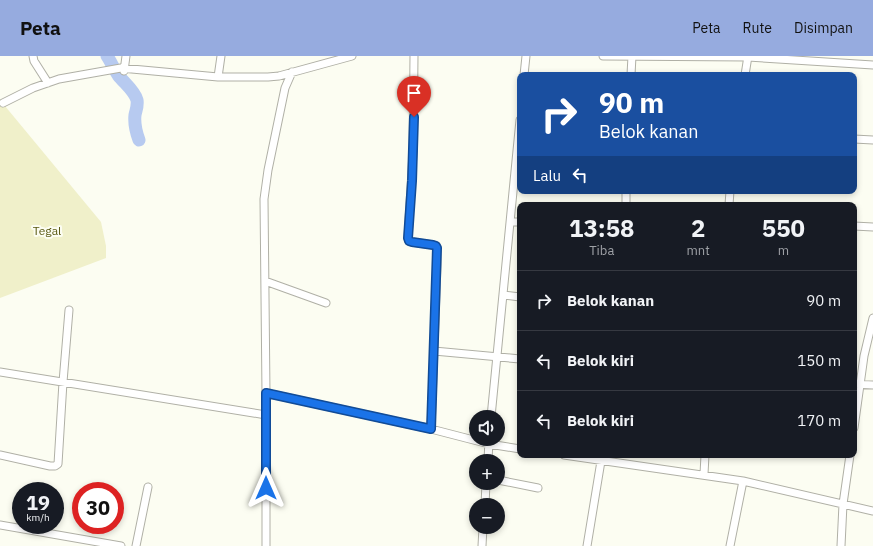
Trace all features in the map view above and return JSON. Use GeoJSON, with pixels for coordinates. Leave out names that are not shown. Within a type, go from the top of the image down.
{"type":"FeatureCollection","features":[{"type":"Feature","properties":{"kind":"street"},"geometry":{"type":"LineString","coordinates":[[33,56],[36,64],[48,83]]}},
{"type":"Feature","properties":{"kind":"street"},"geometry":{"type":"LineString","coordinates":[[124,69],[126,56]]}},
{"type":"Feature","properties":{"kind":"street"},"geometry":{"type":"LineString","coordinates":[[218,77],[221,56]]}},
{"type":"Feature","properties":{"kind":"street"},"geometry":{"type":"LineString","coordinates":[[3,103],[33,88],[59,79],[114,69],[218,77],[280,76],[335,59],[352,56]]}},
{"type":"Feature","properties":{"kind":"street"},"geometry":{"type":"LineString","coordinates":[[414,56],[413,153],[408,238],[409,241],[433,245],[437,248],[431,429]]}},
{"type":"Feature","properties":{"kind":"street"},"geometry":{"type":"LineString","coordinates":[[524,72],[526,56]]}},
{"type":"Feature","properties":{"kind":"street"},"geometry":{"type":"LineString","coordinates":[[603,56],[832,59],[873,64]]}},
{"type":"Feature","properties":{"kind":"street"},"geometry":{"type":"LineString","coordinates":[[631,72],[632,56]]}},
{"type":"Feature","properties":{"kind":"street"},"geometry":{"type":"LineString","coordinates":[[746,72],[748,57]]}},
{"type":"Feature","properties":{"kind":"street"},"geometry":{"type":"LineString","coordinates":[[266,546],[264,199],[268,170],[285,88],[292,72]]}},
{"type":"Feature","properties":{"kind":"street"},"geometry":{"type":"LineString","coordinates":[[857,139],[873,140]]}},
{"type":"Feature","properties":{"kind":"street"},"geometry":{"type":"LineString","coordinates":[[492,410],[517,154]]}},
{"type":"Feature","properties":{"kind":"street"},"geometry":{"type":"LineString","coordinates":[[510,222],[517,222]]}},
{"type":"Feature","properties":{"kind":"street"},"geometry":{"type":"LineString","coordinates":[[857,226],[873,227]]}},
{"type":"Feature","properties":{"kind":"street"},"geometry":{"type":"LineString","coordinates":[[265,281],[326,303]]}},
{"type":"Feature","properties":{"kind":"street"},"geometry":{"type":"LineString","coordinates":[[503,295],[517,297]]}},
{"type":"Feature","properties":{"kind":"street"},"geometry":{"type":"LineString","coordinates":[[0,455],[50,466],[55,466],[58,464],[69,310]]}},
{"type":"Feature","properties":{"kind":"street"},"geometry":{"type":"LineString","coordinates":[[873,318],[857,384],[873,385]]}},
{"type":"Feature","properties":{"kind":"street"},"geometry":{"type":"LineString","coordinates":[[434,351],[517,358]]}},
{"type":"Feature","properties":{"kind":"street"},"geometry":{"type":"LineString","coordinates":[[0,372],[266,415]]}},
{"type":"Feature","properties":{"kind":"street"},"geometry":{"type":"LineString","coordinates":[[266,393],[469,437]]}},
{"type":"Feature","properties":{"kind":"street"},"geometry":{"type":"LineString","coordinates":[[505,445],[517,447]]}},
{"type":"Feature","properties":{"kind":"street"},"geometry":{"type":"LineString","coordinates":[[587,546],[601,458],[743,481],[873,511]]}},
{"type":"Feature","properties":{"kind":"street"},"geometry":{"type":"LineString","coordinates":[[704,474],[705,458]]}},
{"type":"Feature","properties":{"kind":"street"},"geometry":{"type":"LineString","coordinates":[[841,546],[843,504],[850,458]]}},
{"type":"Feature","properties":{"kind":"street"},"geometry":{"type":"LineString","coordinates":[[505,481],[538,488]]}},
{"type":"Feature","properties":{"kind":"street"},"geometry":{"type":"LineString","coordinates":[[730,546],[743,481]]}},
{"type":"Feature","properties":{"kind":"street"},"geometry":{"type":"LineString","coordinates":[[136,546],[148,487]]}},
{"type":"Feature","properties":{"kind":"street"},"geometry":{"type":"LineString","coordinates":[[0,525],[121,546]]}},
{"type":"Feature","properties":{"kind":"street"},"geometry":{"type":"LineString","coordinates":[[482,546],[483,534]]}},
{"type":"Feature","properties":{"kind":"green space","name":"Tegal"},"geometry":{"type":"Polygon","coordinates":[[[0,100],[101,222],[106,246],[106,258],[0,298],[0,100]]]}},
{"type":"Feature","properties":{"kind":"waterway"},"geometry":{"type":"LineString","coordinates":[[107,56],[118,75],[136,96],[137,106],[135,122],[139,140]]}},
{"type":"Feature","properties":{"kind":"route"},"geometry":{"type":"LineString","coordinates":[[266,488],[266,393],[431,429],[437,248],[433,245],[409,241],[408,238],[414,117]]}}]}
